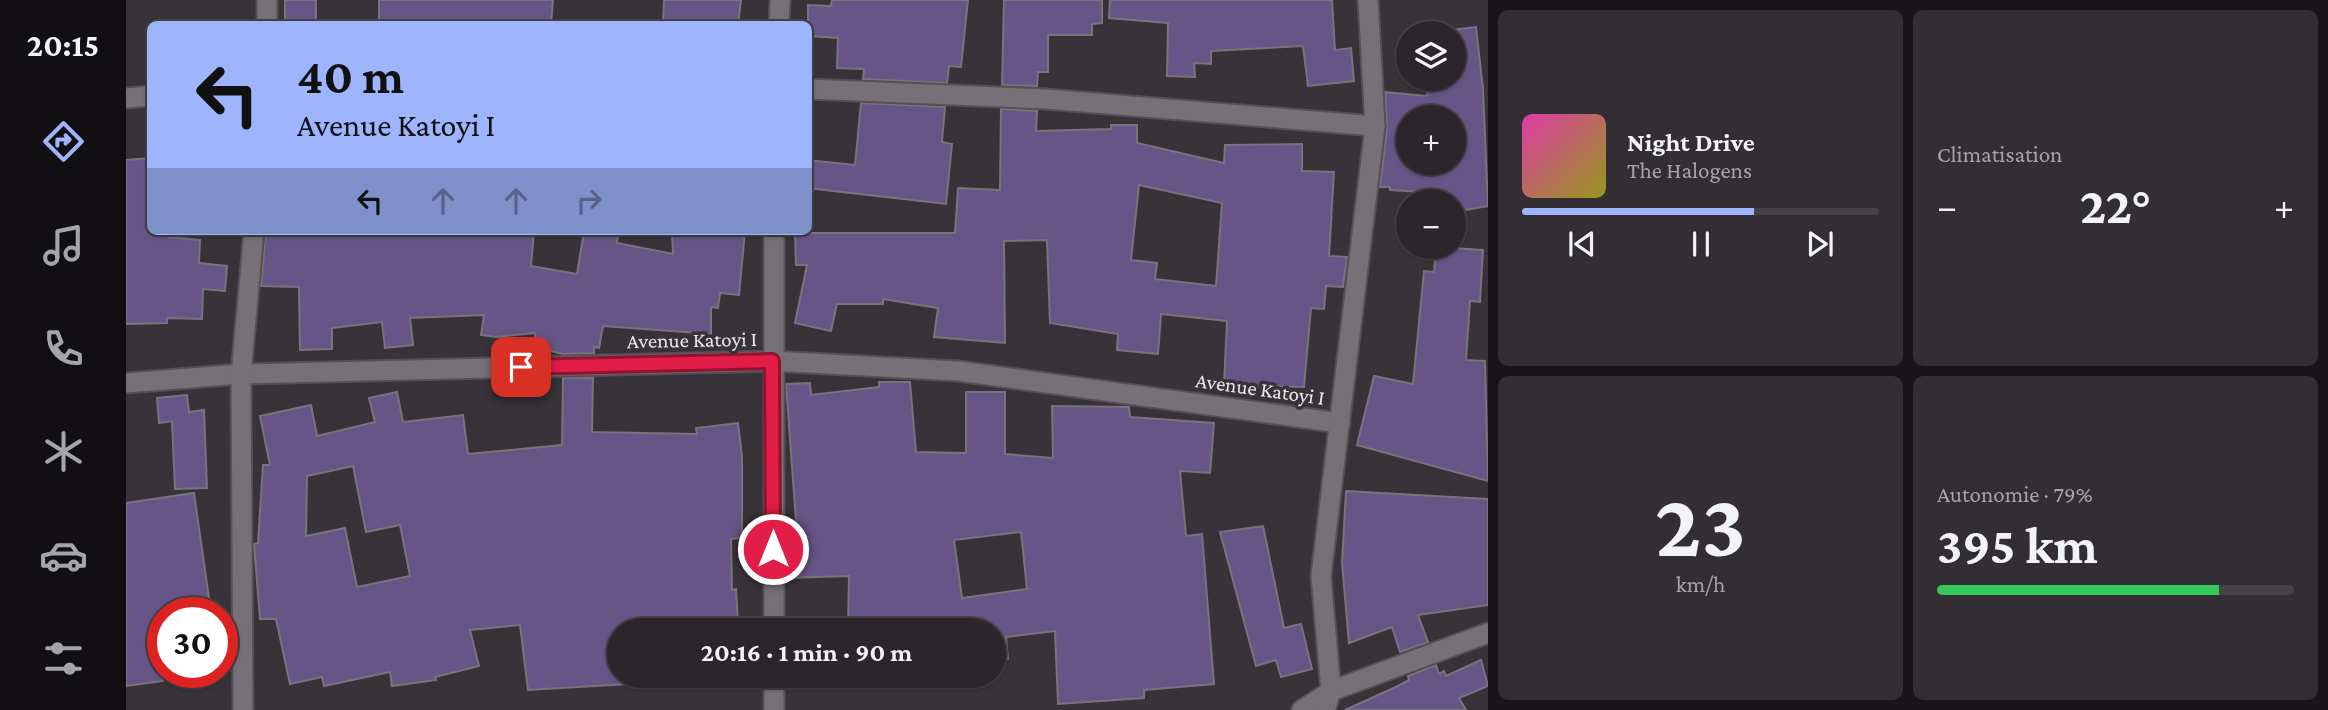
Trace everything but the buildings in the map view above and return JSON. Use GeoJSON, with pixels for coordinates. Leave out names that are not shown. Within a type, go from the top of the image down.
{"type":"FeatureCollection","features":[{"type":"Feature","properties":{"kind":"street"},"geometry":{"type":"LineString","coordinates":[[267,0],[267,21]]}},
{"type":"Feature","properties":{"kind":"street"},"geometry":{"type":"LineString","coordinates":[[779,21],[780,0]]}},
{"type":"Feature","properties":{"kind":"street"},"geometry":{"type":"LineString","coordinates":[[1325,710],[1331,691],[1321,576],[1375,126],[1368,0]]}},
{"type":"Feature","properties":{"kind":"street"},"geometry":{"type":"LineString","coordinates":[[812,89],[1046,99],[1375,126]]}},
{"type":"Feature","properties":{"kind":"street"},"geometry":{"type":"LineString","coordinates":[[126,98],[147,96]]}},
{"type":"Feature","properties":{"kind":"street"},"geometry":{"type":"LineString","coordinates":[[244,710],[241,374],[254,235]]}},
{"type":"Feature","properties":{"kind":"street"},"geometry":{"type":"LineString","coordinates":[[774,235],[774,618]]}},
{"type":"Feature","properties":{"kind":"street","name":"Avenue Katoyi I"},"geometry":{"type":"LineString","coordinates":[[126,383],[241,374],[772,361],[958,371],[1340,423]]}},
{"type":"Feature","properties":{"kind":"street"},"geometry":{"type":"LineString","coordinates":[[1302,710],[1331,691],[1488,633]]}},
{"type":"Feature","properties":{"kind":"street"},"geometry":{"type":"LineString","coordinates":[[774,688],[774,710]]}},
{"type":"Feature","properties":{"kind":"route"},"geometry":{"type":"LineString","coordinates":[[521,367],[772,361],[773,549]]}}]}
